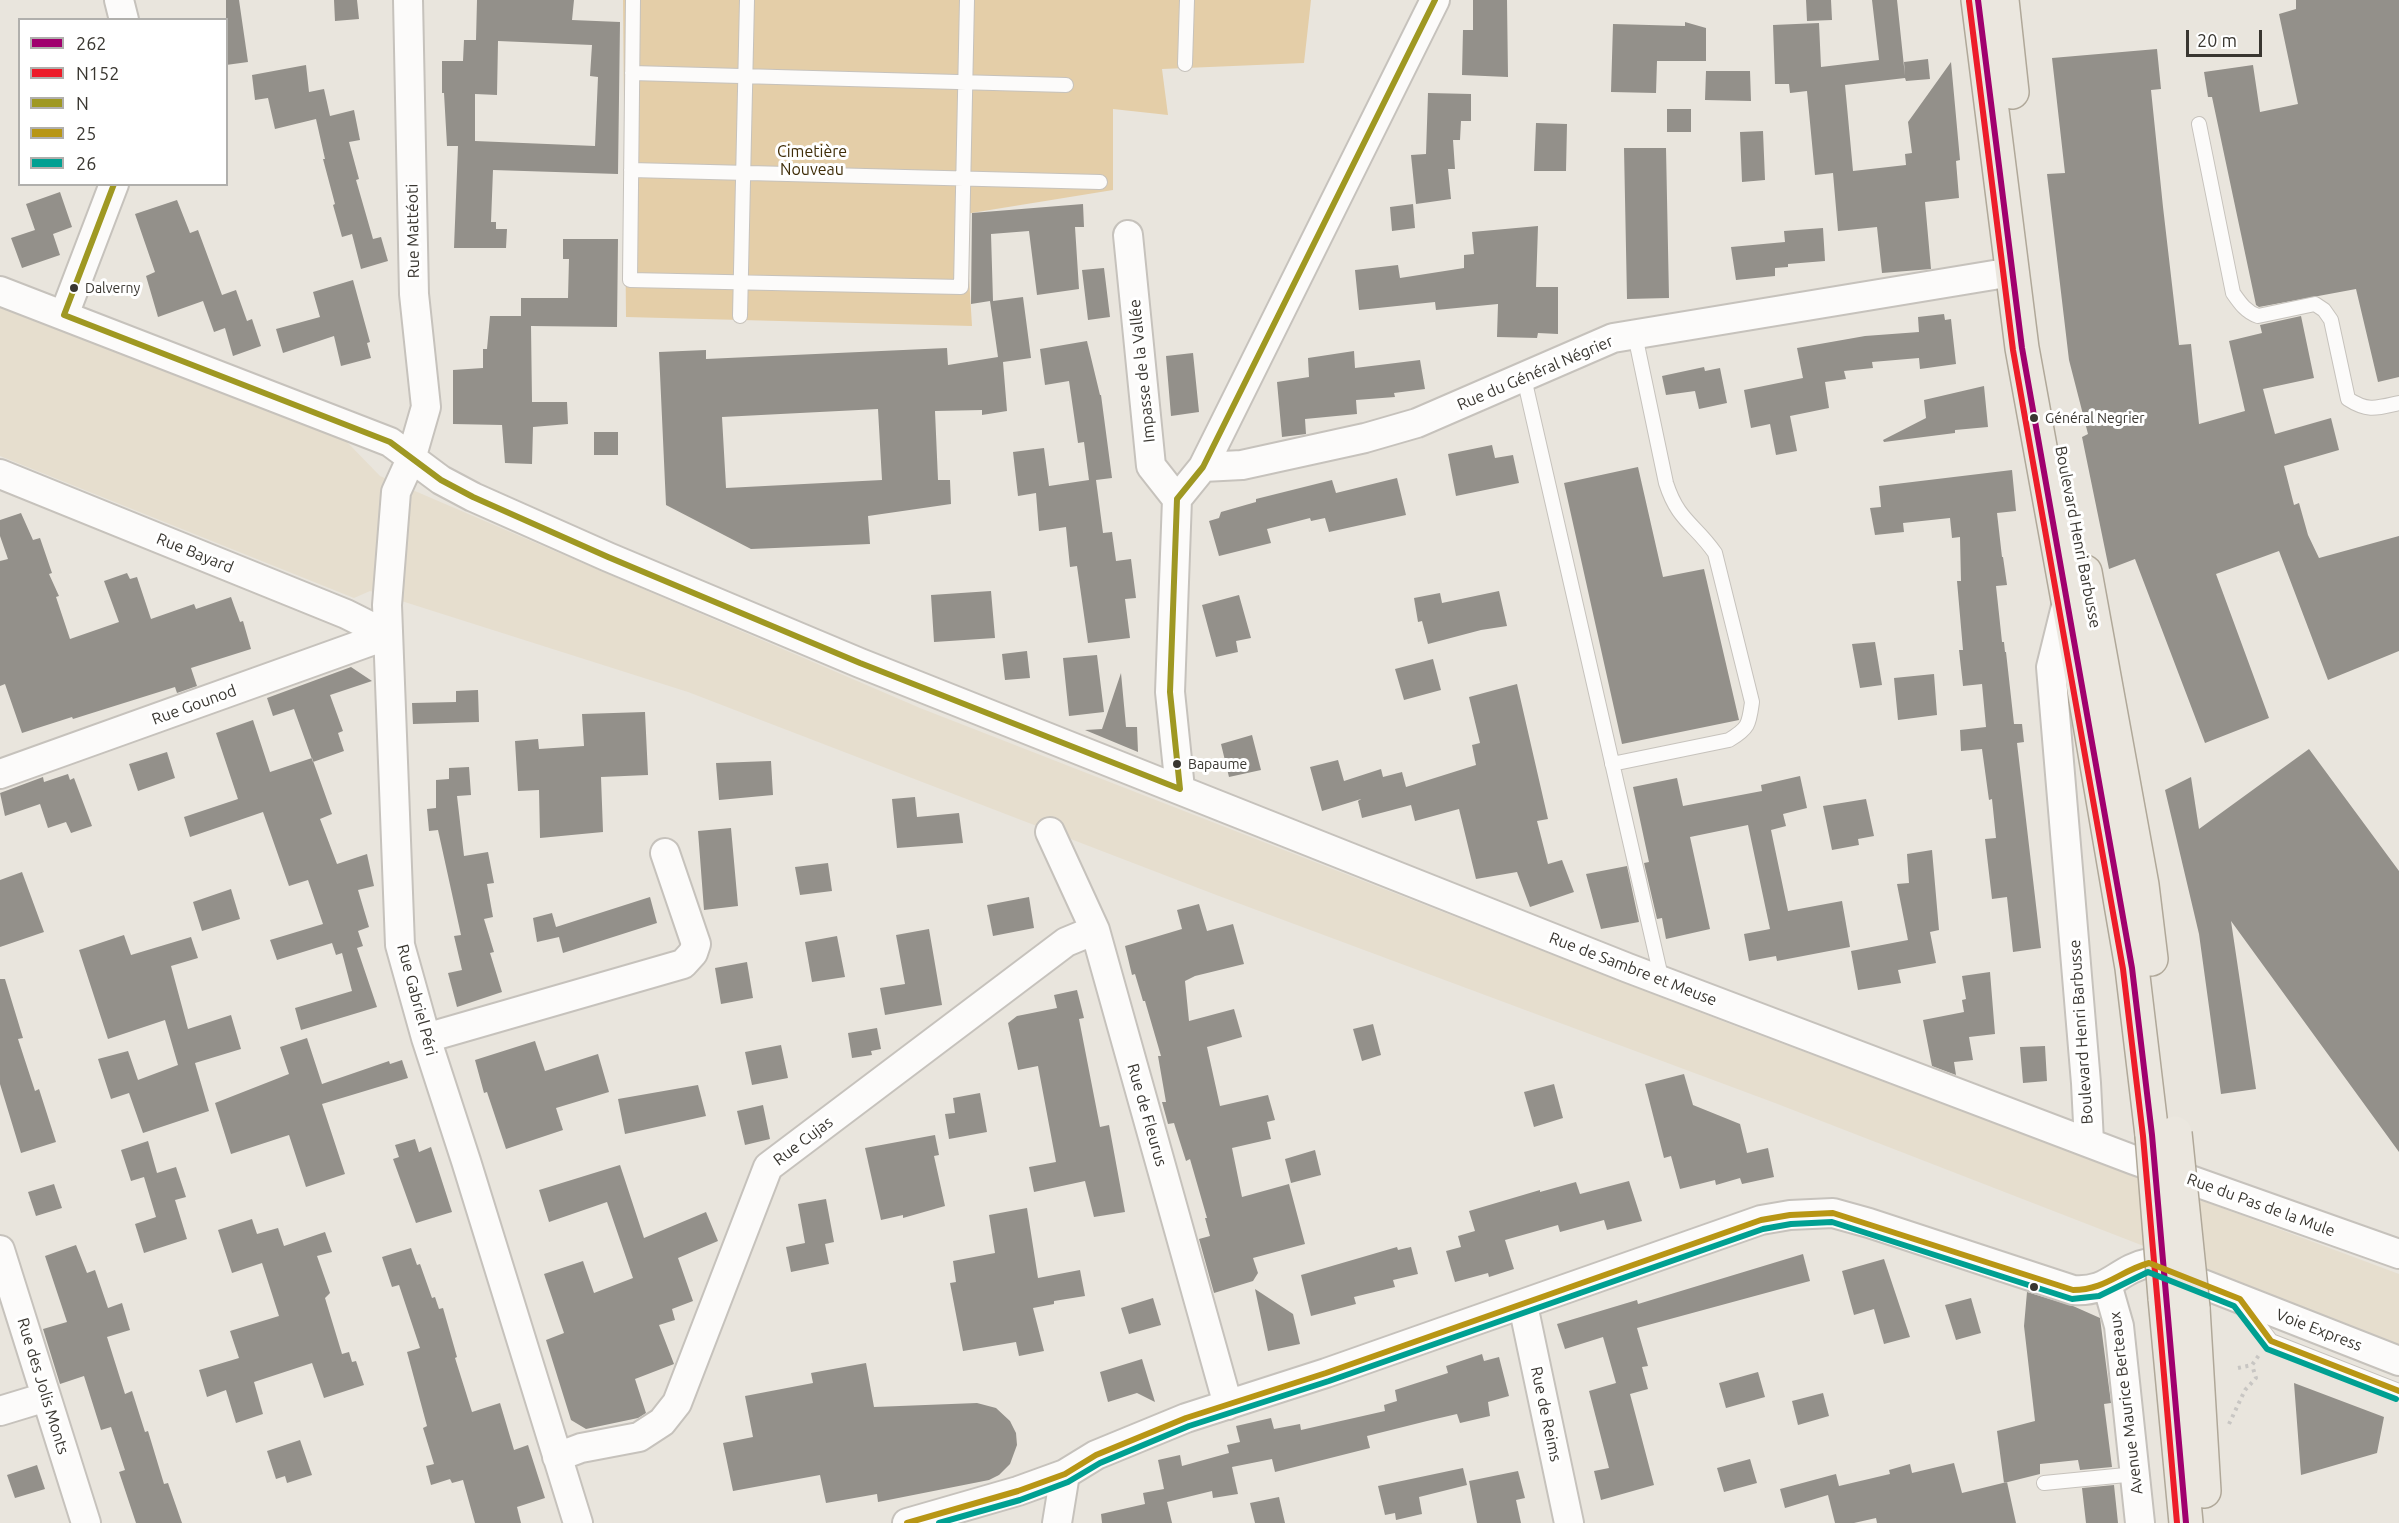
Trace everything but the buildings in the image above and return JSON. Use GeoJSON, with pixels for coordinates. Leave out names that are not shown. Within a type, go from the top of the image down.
{"type":"FeatureCollection","features":[{"type":"Feature","properties":{"kind":"main road","name":"Boulevard Henri Barbusse"},"geometry":{"type":"LineString","coordinates":[[1978,0],[2022,348],[2132,968],[2164,1134]]}},
{"type":"Feature","properties":{"kind":"main road","name":"Boulevard Henri Barbusse"},"geometry":{"type":"LineString","coordinates":[[2002,0],[2033,292],[2062,456],[2107,680],[2142,885],[2151,964],[2179,1303]]}},
{"type":"Feature","properties":{"kind":"main road"},"geometry":{"type":"LineString","coordinates":[[2179,1303],[2201,1428],[2206,1523]]}},
{"type":"Feature","properties":{"kind":"main road"},"geometry":{"type":"LineString","coordinates":[[2179,1303],[2186,1523]]}},
{"type":"Feature","properties":{"kind":"street"},"geometry":{"type":"LineString","coordinates":[[119,0],[124,18]]}},
{"type":"Feature","properties":{"kind":"street","name":"Rue Mattéoti"},"geometry":{"type":"LineString","coordinates":[[408,0],[414,294],[426,407],[411,459]]}},
{"type":"Feature","properties":{"kind":"street"},"geometry":{"type":"LineString","coordinates":[[1180,789],[1170,692],[1177,499],[1203,467],[1435,0]]}},
{"type":"Feature","properties":{"kind":"street"},"geometry":{"type":"LineString","coordinates":[[64,315],[113,186]]}},
{"type":"Feature","properties":{"kind":"street","name":"Impasse de la Vallée"},"geometry":{"type":"LineString","coordinates":[[1128,235],[1151,466],[1177,499]]}},
{"type":"Feature","properties":{"kind":"street","name":"Rue du Général Négrier"},"geometry":{"type":"LineString","coordinates":[[1203,467],[1242,465],[1365,438],[1417,423],[1613,338],[2012,272]]}},
{"type":"Feature","properties":{"kind":"street","name":"Rue de Sambre et Meuse"},"geometry":{"type":"LineString","coordinates":[[0,291],[390,442],[441,480],[473,497],[608,557],[860,663],[1662,981],[2089,1142]]}},
{"type":"Feature","properties":{"kind":"street","name":"Rue Gabriel Péri"},"geometry":{"type":"LineString","coordinates":[[411,459],[396,492],[387,605],[400,945],[426,1038],[578,1523]]}},
{"type":"Feature","properties":{"kind":"street","name":"Rue Bayard"},"geometry":{"type":"LineString","coordinates":[[0,474],[346,614],[388,635]]}},
{"type":"Feature","properties":{"kind":"street","name":"Boulevard Henri Barbusse"},"geometry":{"type":"LineString","coordinates":[[2068,600],[2051,667],[2089,1142]]}},
{"type":"Feature","properties":{"kind":"street","name":"Rue Gounod"},"geometry":{"type":"LineString","coordinates":[[0,774],[388,635]]}},
{"type":"Feature","properties":{"kind":"street","name":"Rue de Fleurus"},"geometry":{"type":"LineString","coordinates":[[1050,832],[1095,930],[1228,1404]]}},
{"type":"Feature","properties":{"kind":"street"},"geometry":{"type":"LineString","coordinates":[[426,1038],[683,964],[693,953],[696,944],[665,853]]}},
{"type":"Feature","properties":{"kind":"street","name":"Rue Cujas"},"geometry":{"type":"LineString","coordinates":[[557,1457],[581,1448],[639,1437],[663,1422],[677,1403],[768,1167],[1066,942],[1095,930]]}},
{"type":"Feature","properties":{"kind":"street","name":"Rue du Pas de la Mule"},"geometry":{"type":"LineString","coordinates":[[2089,1142],[2399,1254]]}},
{"type":"Feature","properties":{"kind":"street"},"geometry":{"type":"LineString","coordinates":[[907,1523],[1018,1491],[1065,1474],[1096,1455],[1186,1418],[1523,1305],[1761,1220],[1790,1215],[1833,1213],[2073,1290],[2090,1291],[2107,1284]]}},
{"type":"Feature","properties":{"kind":"street","name":"Rue des Jolis Monts"},"geometry":{"type":"LineString","coordinates":[[0,1250],[86,1523]]}},
{"type":"Feature","properties":{"kind":"street","name":"Voie Express"},"geometry":{"type":"LineString","coordinates":[[2107,1284],[2134,1266],[2149,1263],[2399,1361]]}},
{"type":"Feature","properties":{"kind":"street","name":"Avenue Maurice Berteaux"},"geometry":{"type":"LineString","coordinates":[[2107,1284],[2119,1326],[2140,1523]]}},
{"type":"Feature","properties":{"kind":"street","name":"Rue de Reims"},"geometry":{"type":"LineString","coordinates":[[1523,1305],[1569,1523]]}},
{"type":"Feature","properties":{"kind":"street"},"geometry":{"type":"LineString","coordinates":[[0,1411],[46,1397]]}},
{"type":"Feature","properties":{"kind":"street"},"geometry":{"type":"LineString","coordinates":[[1057,1523],[1065,1474]]}},
{"type":"Feature","properties":{"kind":"lane"},"geometry":{"type":"LineString","coordinates":[[633,0],[630,280],[961,287],[967,0]]}},
{"type":"Feature","properties":{"kind":"lane"},"geometry":{"type":"LineString","coordinates":[[740,316],[747,0]]}},
{"type":"Feature","properties":{"kind":"lane"},"geometry":{"type":"LineString","coordinates":[[1185,64],[1187,0]]}},
{"type":"Feature","properties":{"kind":"lane"},"geometry":{"type":"LineString","coordinates":[[632,73],[1066,85]]}},
{"type":"Feature","properties":{"kind":"lane"},"geometry":{"type":"LineString","coordinates":[[2199,124],[2234,292],[2240,304],[2250,313],[2258,316],[2315,303],[2331,320],[2348,399],[2360,407],[2372,409],[2399,403]]}},
{"type":"Feature","properties":{"kind":"lane"},"geometry":{"type":"LineString","coordinates":[[631,170],[1100,182]]}},
{"type":"Feature","properties":{"kind":"lane"},"geometry":{"type":"LineString","coordinates":[[1612,764],[1729,740],[1744,730],[1749,723],[1752,702],[1715,553],[1708,543],[1687,524],[1672,503],[1635,335]]}},
{"type":"Feature","properties":{"kind":"lane"},"geometry":{"type":"LineString","coordinates":[[1524,378],[1662,981]]}},
{"type":"Feature","properties":{"kind":"lane"},"geometry":{"type":"LineString","coordinates":[[2240,1299],[2271,1341],[2399,1391]]}},
{"type":"Feature","properties":{"kind":"lane"},"geometry":{"type":"LineString","coordinates":[[2044,1483],[2136,1474]]}},
{"type":"Feature","properties":{"kind":"path"},"geometry":{"type":"LineString","coordinates":[[2238,1368],[2252,1365],[2271,1341]]}},
{"type":"Feature","properties":{"kind":"path"},"geometry":{"type":"LineString","coordinates":[[2201,1428],[2226,1429],[2245,1390],[2256,1378],[2252,1365]]}},
{"type":"Feature","properties":{"kind":"shaded area"},"geometry":{"type":"Polygon","coordinates":[[[0,307],[346,441],[380,476],[920,708],[1735,1026],[2399,1274],[2399,1345],[1775,1103],[1219,896],[688,692],[370,591],[354,598],[0,456],[0,307]]]}},
{"type":"Feature","properties":{"kind":"green space","name":"Cimetière Nouveau"},"geometry":{"type":"Polygon","coordinates":[[[623,0],[1311,0],[1304,63],[1162,69],[1168,115],[1113,109],[1113,190],[965,214],[972,326],[626,317],[623,0]]]}},
{"type":"Feature","properties":{"kind":"transit line","name":"N"},"geometry":{"type":"LineString","coordinates":[[113,186],[64,315],[390,442],[441,480],[473,497],[608,557],[860,663],[1180,789],[1170,692],[1177,499],[1203,467],[1435,0]]}},
{"type":"Feature","properties":{"kind":"transit line","name":"262"},"geometry":{"type":"LineString","coordinates":[[1978,0],[2022,348],[2132,968],[2152,1135],[2186,1523]]}},
{"type":"Feature","properties":{"kind":"transit line","name":"N152"},"geometry":{"type":"LineString","coordinates":[[1969,1],[2013,350],[2123,969],[2143,1136],[2177,1523]]}},
{"type":"Feature","properties":{"kind":"transit line","name":"25"},"geometry":{"type":"LineString","coordinates":[[907,1523],[1018,1491],[1065,1474],[1096,1455],[1186,1418],[1326,1373],[1761,1220],[1790,1215],[1833,1213],[2073,1290],[2103,1284],[2149,1263],[2240,1299],[2271,1341],[2399,1391]]}},
{"type":"Feature","properties":{"kind":"transit line","name":"26"},"geometry":{"type":"LineString","coordinates":[[939,1523],[1020,1500],[1068,1482],[1100,1463],[1189,1426],[1329,1381],[1763,1229],[1791,1224],[1832,1222],[2072,1299],[2099,1296],[2148,1272],[2234,1306],[2267,1349],[2396,1399]]}},
{"type":"Feature","properties":{"kind":"place","name":"Dalverny"},"geometry":{"type":"Point","coordinates":[74,288]}},
{"type":"Feature","properties":{"kind":"place","name":"Général Negrier"},"geometry":{"type":"Point","coordinates":[2034,418]}},
{"type":"Feature","properties":{"kind":"place","name":"Bapaume"},"geometry":{"type":"Point","coordinates":[1177,764]}}]}
